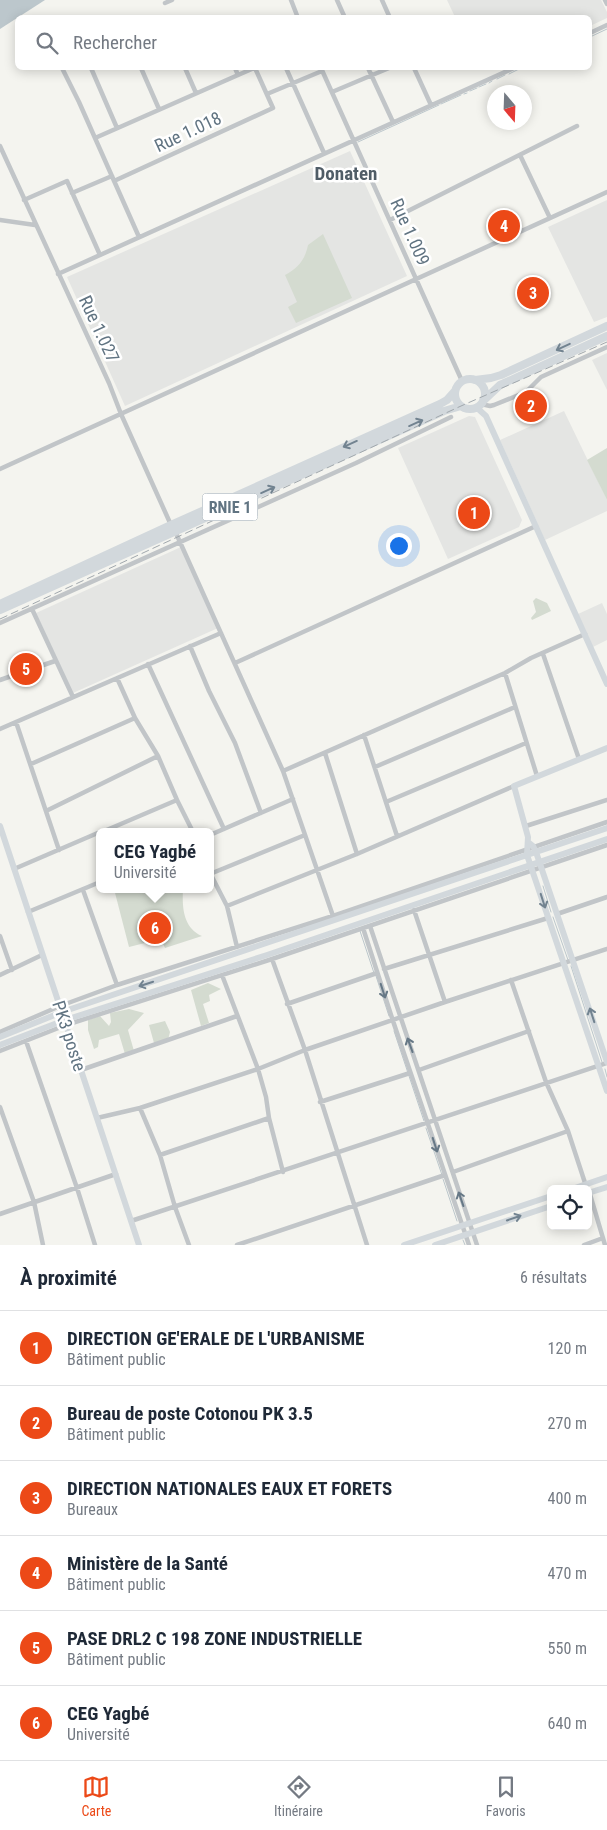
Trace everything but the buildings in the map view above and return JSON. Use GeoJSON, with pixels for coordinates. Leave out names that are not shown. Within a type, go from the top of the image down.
{"type":"FeatureCollection","features":[{"type":"Feature","properties":{"kind":"highway"},"geometry":{"type":"LineString","coordinates":[[462,381],[501,375],[607,326]]}},
{"type":"Feature","properties":{"kind":"highway"},"geometry":{"type":"LineString","coordinates":[[480,404],[500,385],[607,336]]}},
{"type":"Feature","properties":{"kind":"highway"},"geometry":{"type":"LineString","coordinates":[[475,380],[484,388],[485,394],[480,404]]}},
{"type":"Feature","properties":{"kind":"highway","name":"RNIE 1"},"geometry":{"type":"LineString","coordinates":[[0,610],[440,404],[447,400],[462,381]]}},
{"type":"Feature","properties":{"kind":"highway"},"geometry":{"type":"LineString","coordinates":[[455,391],[456,399],[461,406]]}},
{"type":"Feature","properties":{"kind":"highway","name":"RNIE 1"},"geometry":{"type":"LineString","coordinates":[[0,604],[444,411],[461,406],[467,409],[480,404]]}},
{"type":"Feature","properties":{"kind":"street"},"geometry":{"type":"LineString","coordinates":[[165,2],[172,0]]}},
{"type":"Feature","properties":{"kind":"street"},"geometry":{"type":"LineString","coordinates":[[291,0],[297,15]]}},
{"type":"Feature","properties":{"kind":"street"},"geometry":{"type":"LineString","coordinates":[[337,0],[344,15]]}},
{"type":"Feature","properties":{"kind":"street"},"geometry":{"type":"LineString","coordinates":[[382,0],[389,15]]}},
{"type":"Feature","properties":{"kind":"street"},"geometry":{"type":"LineString","coordinates":[[605,0],[607,4]]}},
{"type":"Feature","properties":{"kind":"street"},"geometry":{"type":"LineString","coordinates":[[592,32],[607,26]]}},
{"type":"Feature","properties":{"kind":"street"},"geometry":{"type":"LineString","coordinates":[[63,70],[139,237]]}},
{"type":"Feature","properties":{"kind":"street"},"geometry":{"type":"LineString","coordinates":[[92,70],[116,128]]}},
{"type":"Feature","properties":{"kind":"street"},"geometry":{"type":"LineString","coordinates":[[142,70],[159,110]]}},
{"type":"Feature","properties":{"kind":"street"},"geometry":{"type":"LineString","coordinates":[[186,70],[196,93]]}},
{"type":"Feature","properties":{"kind":"street"},"geometry":{"type":"LineString","coordinates":[[236,70],[238,75]]}},
{"type":"Feature","properties":{"kind":"street"},"geometry":{"type":"LineString","coordinates":[[95,138],[250,70]]}},
{"type":"Feature","properties":{"kind":"street"},"geometry":{"type":"LineString","coordinates":[[256,70],[267,94],[293,84],[320,70]]}},
{"type":"Feature","properties":{"kind":"street"},"geometry":{"type":"LineString","coordinates":[[287,70],[324,153]]}},
{"type":"Feature","properties":{"kind":"street","name":"Rue 1.009"},"geometry":{"type":"LineString","coordinates":[[322,70],[462,381]]}},
{"type":"Feature","properties":{"kind":"street"},"geometry":{"type":"LineString","coordinates":[[369,70],[394,122]]}},
{"type":"Feature","properties":{"kind":"street"},"geometry":{"type":"LineString","coordinates":[[332,92],[384,70]]}},
{"type":"Feature","properties":{"kind":"street"},"geometry":{"type":"LineString","coordinates":[[415,70],[431,105]]}},
{"type":"Feature","properties":{"kind":"street"},"geometry":{"type":"LineString","coordinates":[[58,274],[510,70]]}},
{"type":"Feature","properties":{"kind":"street","name":"Rue 1.018"},"geometry":{"type":"LineString","coordinates":[[114,181],[273,108],[267,94]]}},
{"type":"Feature","properties":{"kind":"street"},"geometry":{"type":"LineString","coordinates":[[390,220],[577,126]]}},
{"type":"Feature","properties":{"kind":"street","name":"Rue 1.027"},"geometry":{"type":"LineString","coordinates":[[0,146],[109,383],[121,414],[283,771],[333,916]]}},
{"type":"Feature","properties":{"kind":"street"},"geometry":{"type":"LineString","coordinates":[[520,155],[550,218]]}},
{"type":"Feature","properties":{"kind":"street"},"geometry":{"type":"LineString","coordinates":[[72,193],[112,176]]}},
{"type":"Feature","properties":{"kind":"street"},"geometry":{"type":"LineString","coordinates":[[24,200],[67,181],[100,255]]}},
{"type":"Feature","properties":{"kind":"street"},"geometry":{"type":"LineString","coordinates":[[0,469],[607,192]]}},
{"type":"Feature","properties":{"kind":"street"},"geometry":{"type":"LineString","coordinates":[[0,220],[35,224]]}},
{"type":"Feature","properties":{"kind":"street"},"geometry":{"type":"LineString","coordinates":[[480,404],[494,405],[526,392],[541,378],[607,347]]}},
{"type":"Feature","properties":{"kind":"street"},"geometry":{"type":"LineString","coordinates":[[480,404],[607,684]]}},
{"type":"Feature","properties":{"kind":"street"},"geometry":{"type":"LineString","coordinates":[[0,623],[356,463],[452,417]]}},
{"type":"Feature","properties":{"kind":"street"},"geometry":{"type":"LineString","coordinates":[[235,663],[536,526]]}},
{"type":"Feature","properties":{"kind":"street"},"geometry":{"type":"LineString","coordinates":[[32,609],[72,697]]}},
{"type":"Feature","properties":{"kind":"street"},"geometry":{"type":"LineString","coordinates":[[0,729],[221,633]]}},
{"type":"Feature","properties":{"kind":"street"},"geometry":{"type":"LineString","coordinates":[[283,771],[505,673],[531,658],[585,634]]}},
{"type":"Feature","properties":{"kind":"street"},"geometry":{"type":"LineString","coordinates":[[190,646],[209,691],[235,742],[261,813]]}},
{"type":"Feature","properties":{"kind":"street"},"geometry":{"type":"LineString","coordinates":[[543,654],[579,760]]}},
{"type":"Feature","properties":{"kind":"street"},"geometry":{"type":"LineString","coordinates":[[0,680],[55,661]]}},
{"type":"Feature","properties":{"kind":"street"},"geometry":{"type":"LineString","coordinates":[[148,664],[224,829]]}},
{"type":"Feature","properties":{"kind":"street"},"geometry":{"type":"LineString","coordinates":[[505,673],[537,776]]}},
{"type":"Feature","properties":{"kind":"street"},"geometry":{"type":"LineString","coordinates":[[118,678],[135,718],[158,756],[191,828]]}},
{"type":"Feature","properties":{"kind":"street"},"geometry":{"type":"LineString","coordinates":[[375,767],[515,707]]}},
{"type":"Feature","properties":{"kind":"street"},"geometry":{"type":"LineString","coordinates":[[31,764],[135,718]]}},
{"type":"Feature","properties":{"kind":"street"},"geometry":{"type":"LineString","coordinates":[[16,722],[59,850]]}},
{"type":"Feature","properties":{"kind":"street"},"geometry":{"type":"LineString","coordinates":[[364,735],[397,836]]}},
{"type":"Feature","properties":{"kind":"street"},"geometry":{"type":"LineString","coordinates":[[386,802],[526,743]]}},
{"type":"Feature","properties":{"kind":"street"},"geometry":{"type":"LineString","coordinates":[[227,906],[357,854],[537,776],[607,748]]}},
{"type":"Feature","properties":{"kind":"street"},"geometry":{"type":"LineString","coordinates":[[325,753],[357,854]]}},
{"type":"Feature","properties":{"kind":"street"},"geometry":{"type":"LineString","coordinates":[[46,811],[158,756]]}},
{"type":"Feature","properties":{"kind":"street"},"geometry":{"type":"LineString","coordinates":[[514,786],[526,826],[531,867],[607,1091]]}},
{"type":"Feature","properties":{"kind":"street"},"geometry":{"type":"LineString","coordinates":[[214,833],[293,799]]}},
{"type":"Feature","properties":{"kind":"street"},"geometry":{"type":"LineString","coordinates":[[110,828],[177,800]]}},
{"type":"Feature","properties":{"kind":"street"},"geometry":{"type":"LineString","coordinates":[[526,826],[607,800]]}},
{"type":"Feature","properties":{"kind":"street"},"geometry":{"type":"LineString","coordinates":[[0,1032],[61,1009],[607,822]]}},
{"type":"Feature","properties":{"kind":"street","name":"PK3 poste"},"geometry":{"type":"LineString","coordinates":[[0,826],[2,840],[14,869],[139,1245]]}},
{"type":"Feature","properties":{"kind":"street"},"geometry":{"type":"LineString","coordinates":[[0,1037],[117,985],[333,916],[530,849],[607,828]]}},
{"type":"Feature","properties":{"kind":"street"},"geometry":{"type":"LineString","coordinates":[[14,869],[96,834]]}},
{"type":"Feature","properties":{"kind":"street"},"geometry":{"type":"LineString","coordinates":[[214,871],[305,835]]}},
{"type":"Feature","properties":{"kind":"street"},"geometry":{"type":"LineString","coordinates":[[0,1045],[540,864],[607,839]]}},
{"type":"Feature","properties":{"kind":"street"},"geometry":{"type":"LineString","coordinates":[[540,864],[607,845]]}},
{"type":"Feature","properties":{"kind":"street"},"geometry":{"type":"LineString","coordinates":[[131,1221],[283,1172],[607,1062],[540,864],[530,849]]}},
{"type":"Feature","properties":{"kind":"street"},"geometry":{"type":"LineString","coordinates":[[0,1051],[66,1023],[272,959],[370,926],[531,867]]}},
{"type":"Feature","properties":{"kind":"street"},"geometry":{"type":"LineString","coordinates":[[214,881],[227,906],[237,947]]}},
{"type":"Feature","properties":{"kind":"street"},"geometry":{"type":"LineString","coordinates":[[28,912],[96,884]]}},
{"type":"Feature","properties":{"kind":"street"},"geometry":{"type":"LineString","coordinates":[[82,890],[117,985]]}},
{"type":"Feature","properties":{"kind":"street"},"geometry":{"type":"LineString","coordinates":[[557,914],[607,897]]}},
{"type":"Feature","properties":{"kind":"street"},"geometry":{"type":"LineString","coordinates":[[414,910],[444,1002]]}},
{"type":"Feature","properties":{"kind":"street"},"geometry":{"type":"LineString","coordinates":[[384,969],[548,918]]}},
{"type":"Feature","properties":{"kind":"street"},"geometry":{"type":"LineString","coordinates":[[370,926],[453,1172],[467,1225],[466,1235],[469,1245]]}},
{"type":"Feature","properties":{"kind":"street"},"geometry":{"type":"LineString","coordinates":[[363,928],[445,1175],[467,1225],[473,1232],[477,1245]]}},
{"type":"Feature","properties":{"kind":"street"},"geometry":{"type":"LineString","coordinates":[[0,936],[12,970]]}},
{"type":"Feature","properties":{"kind":"street"},"geometry":{"type":"LineString","coordinates":[[97,1118],[140,1108],[258,1069],[305,1050],[444,1002],[607,949]]}},
{"type":"Feature","properties":{"kind":"street"},"geometry":{"type":"LineString","coordinates":[[0,975],[42,955]]}},
{"type":"Feature","properties":{"kind":"street"},"geometry":{"type":"LineString","coordinates":[[272,959],[305,1050],[320,1102],[356,1204],[367,1245]]}},
{"type":"Feature","properties":{"kind":"street"},"geometry":{"type":"LineString","coordinates":[[287,1004],[377,973]]}},
{"type":"Feature","properties":{"kind":"street"},"geometry":{"type":"LineString","coordinates":[[222,975],[258,1069],[283,1172]]}},
{"type":"Feature","properties":{"kind":"street"},"geometry":{"type":"LineString","coordinates":[[511,980],[546,1082],[568,1131],[585,1185]]}},
{"type":"Feature","properties":{"kind":"street"},"geometry":{"type":"LineString","coordinates":[[81,1070],[237,1016]]}},
{"type":"Feature","properties":{"kind":"street"},"geometry":{"type":"LineString","coordinates":[[419,1070],[529,1031]]}},
{"type":"Feature","properties":{"kind":"street"},"geometry":{"type":"LineString","coordinates":[[26,1041],[95,1245]]}},
{"type":"Feature","properties":{"kind":"street"},"geometry":{"type":"LineString","coordinates":[[320,1102],[410,1074]]}},
{"type":"Feature","properties":{"kind":"street"},"geometry":{"type":"LineString","coordinates":[[0,1108],[34,1202],[43,1245]]}},
{"type":"Feature","properties":{"kind":"street"},"geometry":{"type":"LineString","coordinates":[[140,1108],[160,1154],[175,1207],[189,1245]]}},
{"type":"Feature","properties":{"kind":"street"},"geometry":{"type":"LineString","coordinates":[[160,1154],[269,1118]]}},
{"type":"Feature","properties":{"kind":"street"},"geometry":{"type":"LineString","coordinates":[[453,1172],[568,1131]]}},
{"type":"Feature","properties":{"kind":"street"},"geometry":{"type":"LineString","coordinates":[[0,1214],[116,1174]]}},
{"type":"Feature","properties":{"kind":"street"},"geometry":{"type":"LineString","coordinates":[[237,1245],[445,1175]]}},
{"type":"Feature","properties":{"kind":"street"},"geometry":{"type":"LineString","coordinates":[[592,1187],[607,1177]]}},
{"type":"Feature","properties":{"kind":"street"},"geometry":{"type":"LineString","coordinates":[[592,1189],[607,1187]]}},
{"type":"Feature","properties":{"kind":"street"},"geometry":{"type":"LineString","coordinates":[[404,1245],[547,1197]]}},
{"type":"Feature","properties":{"kind":"street"},"geometry":{"type":"LineString","coordinates":[[592,1205],[605,1245]]}},
{"type":"Feature","properties":{"kind":"street"},"geometry":{"type":"LineString","coordinates":[[435,1245],[547,1207]]}},
{"type":"Feature","properties":{"kind":"street"},"geometry":{"type":"LineString","coordinates":[[584,1245],[603,1238]]}},
{"type":"Feature","properties":{"kind":"shaded area"},"geometry":{"type":"Polygon","coordinates":[[[0,0],[45,0],[22,15],[15,15],[15,19],[0,29],[0,0]]]}},
{"type":"Feature","properties":{"kind":"shaded area"},"geometry":{"type":"Polygon","coordinates":[[[447,0],[601,0],[607,12],[607,18],[592,25],[592,15],[454,15],[447,0]]]}},
{"type":"Feature","properties":{"kind":"shaded area"},"geometry":{"type":"Polygon","coordinates":[[[350,151],[407,276],[125,406],[67,277],[350,151]]]}},
{"type":"Feature","properties":{"kind":"shaded area"},"geometry":{"type":"Polygon","coordinates":[[[607,200],[607,317],[594,322],[548,227],[607,200]]]}},
{"type":"Feature","properties":{"kind":"shaded area"},"geometry":{"type":"Polygon","coordinates":[[[323,234],[352,298],[296,323],[288,307],[297,302],[285,275],[300,263],[308,245],[323,234]]]}},
{"type":"Feature","properties":{"kind":"shaded area"},"geometry":{"type":"Polygon","coordinates":[[[607,353],[607,390],[592,360],[607,353]]]}},
{"type":"Feature","properties":{"kind":"shaded area"},"geometry":{"type":"Polygon","coordinates":[[[564,411],[607,500],[607,511],[545,540],[500,440],[564,411]]]}},
{"type":"Feature","properties":{"kind":"shaded area"},"geometry":{"type":"Polygon","coordinates":[[[469,416],[475,417],[522,520],[519,527],[448,559],[398,448],[469,416]]]}},
{"type":"Feature","properties":{"kind":"shaded area"},"geometry":{"type":"Polygon","coordinates":[[[607,448],[607,500],[587,460],[607,448]]]}},
{"type":"Feature","properties":{"kind":"shaded area"},"geometry":{"type":"Polygon","coordinates":[[[181,547],[218,628],[73,693],[36,613],[181,547]]]}},
{"type":"Feature","properties":{"kind":"shaded area"},"geometry":{"type":"Polygon","coordinates":[[[536,598],[547,603],[551,611],[532,620],[531,618],[536,612],[533,601],[536,598]]]}},
{"type":"Feature","properties":{"kind":"shaded area"},"geometry":{"type":"Polygon","coordinates":[[[602,603],[607,614],[607,640],[593,647],[578,614],[602,603]]]}},
{"type":"Feature","properties":{"kind":"shaded area"},"geometry":{"type":"Polygon","coordinates":[[[115,893],[183,893],[187,922],[191,928],[202,936],[165,948],[161,939],[129,947],[115,893]]]}},
{"type":"Feature","properties":{"kind":"shaded area"},"geometry":{"type":"Polygon","coordinates":[[[208,983],[221,989],[209,995],[210,1001],[203,1004],[209,1023],[201,1026],[191,990],[208,983]]]}},
{"type":"Feature","properties":{"kind":"shaded area"},"geometry":{"type":"Polygon","coordinates":[[[129,1009],[144,1013],[128,1030],[134,1051],[125,1054],[119,1034],[99,1040],[98,1047],[94,1049],[88,1030],[88,1020],[100,1016],[109,1026],[111,1022],[110,1013],[129,1009]]]}},
{"type":"Feature","properties":{"kind":"shaded area"},"geometry":{"type":"Polygon","coordinates":[[[165,1021],[170,1032],[168,1040],[154,1043],[149,1025],[165,1021]]]}},
{"type":"Feature","properties":{"kind":"waterway"},"geometry":{"type":"LineString","coordinates":[[592,36],[607,29]]}},
{"type":"Feature","properties":{"kind":"waterway"},"geometry":{"type":"LineString","coordinates":[[509,74],[517,70]]}},
{"type":"Feature","properties":{"kind":"waterway"},"geometry":{"type":"LineString","coordinates":[[497,79],[505,75]]}},
{"type":"Feature","properties":{"kind":"waterway"},"geometry":{"type":"LineString","coordinates":[[479,87],[486,84]]}},
{"type":"Feature","properties":{"kind":"waterway"},"geometry":{"type":"LineString","coordinates":[[470,91],[477,88]]}},
{"type":"Feature","properties":{"kind":"waterway"},"geometry":{"type":"LineString","coordinates":[[441,104],[461,95]]}},
{"type":"Feature","properties":{"kind":"waterway"},"geometry":{"type":"LineString","coordinates":[[358,142],[439,105]]}},
{"type":"Feature","properties":{"kind":"waterway"},"geometry":{"type":"LineString","coordinates":[[543,886],[551,912]]}},
{"type":"Feature","properties":{"kind":"waterway"},"geometry":{"type":"LineString","coordinates":[[553,917],[568,960]]}},
{"type":"Feature","properties":{"kind":"waterway"},"geometry":{"type":"LineString","coordinates":[[360,931],[374,973]]}},
{"type":"Feature","properties":{"kind":"waterway"},"geometry":{"type":"LineString","coordinates":[[571,966],[602,1062]]}},
{"type":"Feature","properties":{"kind":"waterway"},"geometry":{"type":"LineString","coordinates":[[376,976],[389,1016]]}},
{"type":"Feature","properties":{"kind":"waterway"},"geometry":{"type":"LineString","coordinates":[[394,1031],[424,1121]]}},
{"type":"Feature","properties":{"kind":"waterway"},"geometry":{"type":"LineString","coordinates":[[605,1069],[607,1077]]}},
{"type":"Feature","properties":{"kind":"waterway"},"geometry":{"type":"LineString","coordinates":[[426,1128],[442,1175]]}},
{"type":"Feature","properties":{"kind":"waterway"},"geometry":{"type":"LineString","coordinates":[[443,1179],[457,1221]]}},
{"type":"Feature","properties":{"kind":"waterway"},"geometry":{"type":"LineString","coordinates":[[463,1240],[465,1245]]}},
{"type":"Feature","properties":{"kind":"railway"},"geometry":{"type":"LineString","coordinates":[[0,619],[461,406],[607,342]]}},
{"type":"Feature","properties":{"kind":"place","name":"Ministère de la Santé"},"geometry":{"type":"Point","coordinates":[504,226]}},
{"type":"Feature","properties":{"kind":"place","name":"DIRECTION NATIONALES EAUX ET FORETS"},"geometry":{"type":"Point","coordinates":[533,293]}},
{"type":"Feature","properties":{"kind":"place","name":"Bureau de poste Cotonou PK 3.5"},"geometry":{"type":"Point","coordinates":[531,406]}},
{"type":"Feature","properties":{"kind":"place","name":"DIRECTION GE'ERALE DE L'URBANISME"},"geometry":{"type":"Point","coordinates":[474,513]}},
{"type":"Feature","properties":{"kind":"place","name":"PASE DRL2 C 198 ZONE INDUSTRIELLE"},"geometry":{"type":"Point","coordinates":[26,669]}},
{"type":"Feature","properties":{"kind":"place","name":"CEG Yagbé"},"geometry":{"type":"Point","coordinates":[155,928]}},
{"type":"Feature","properties":{"kind":"district","name":"Donaten"},"geometry":{"type":"Point","coordinates":[346,173]}}]}
